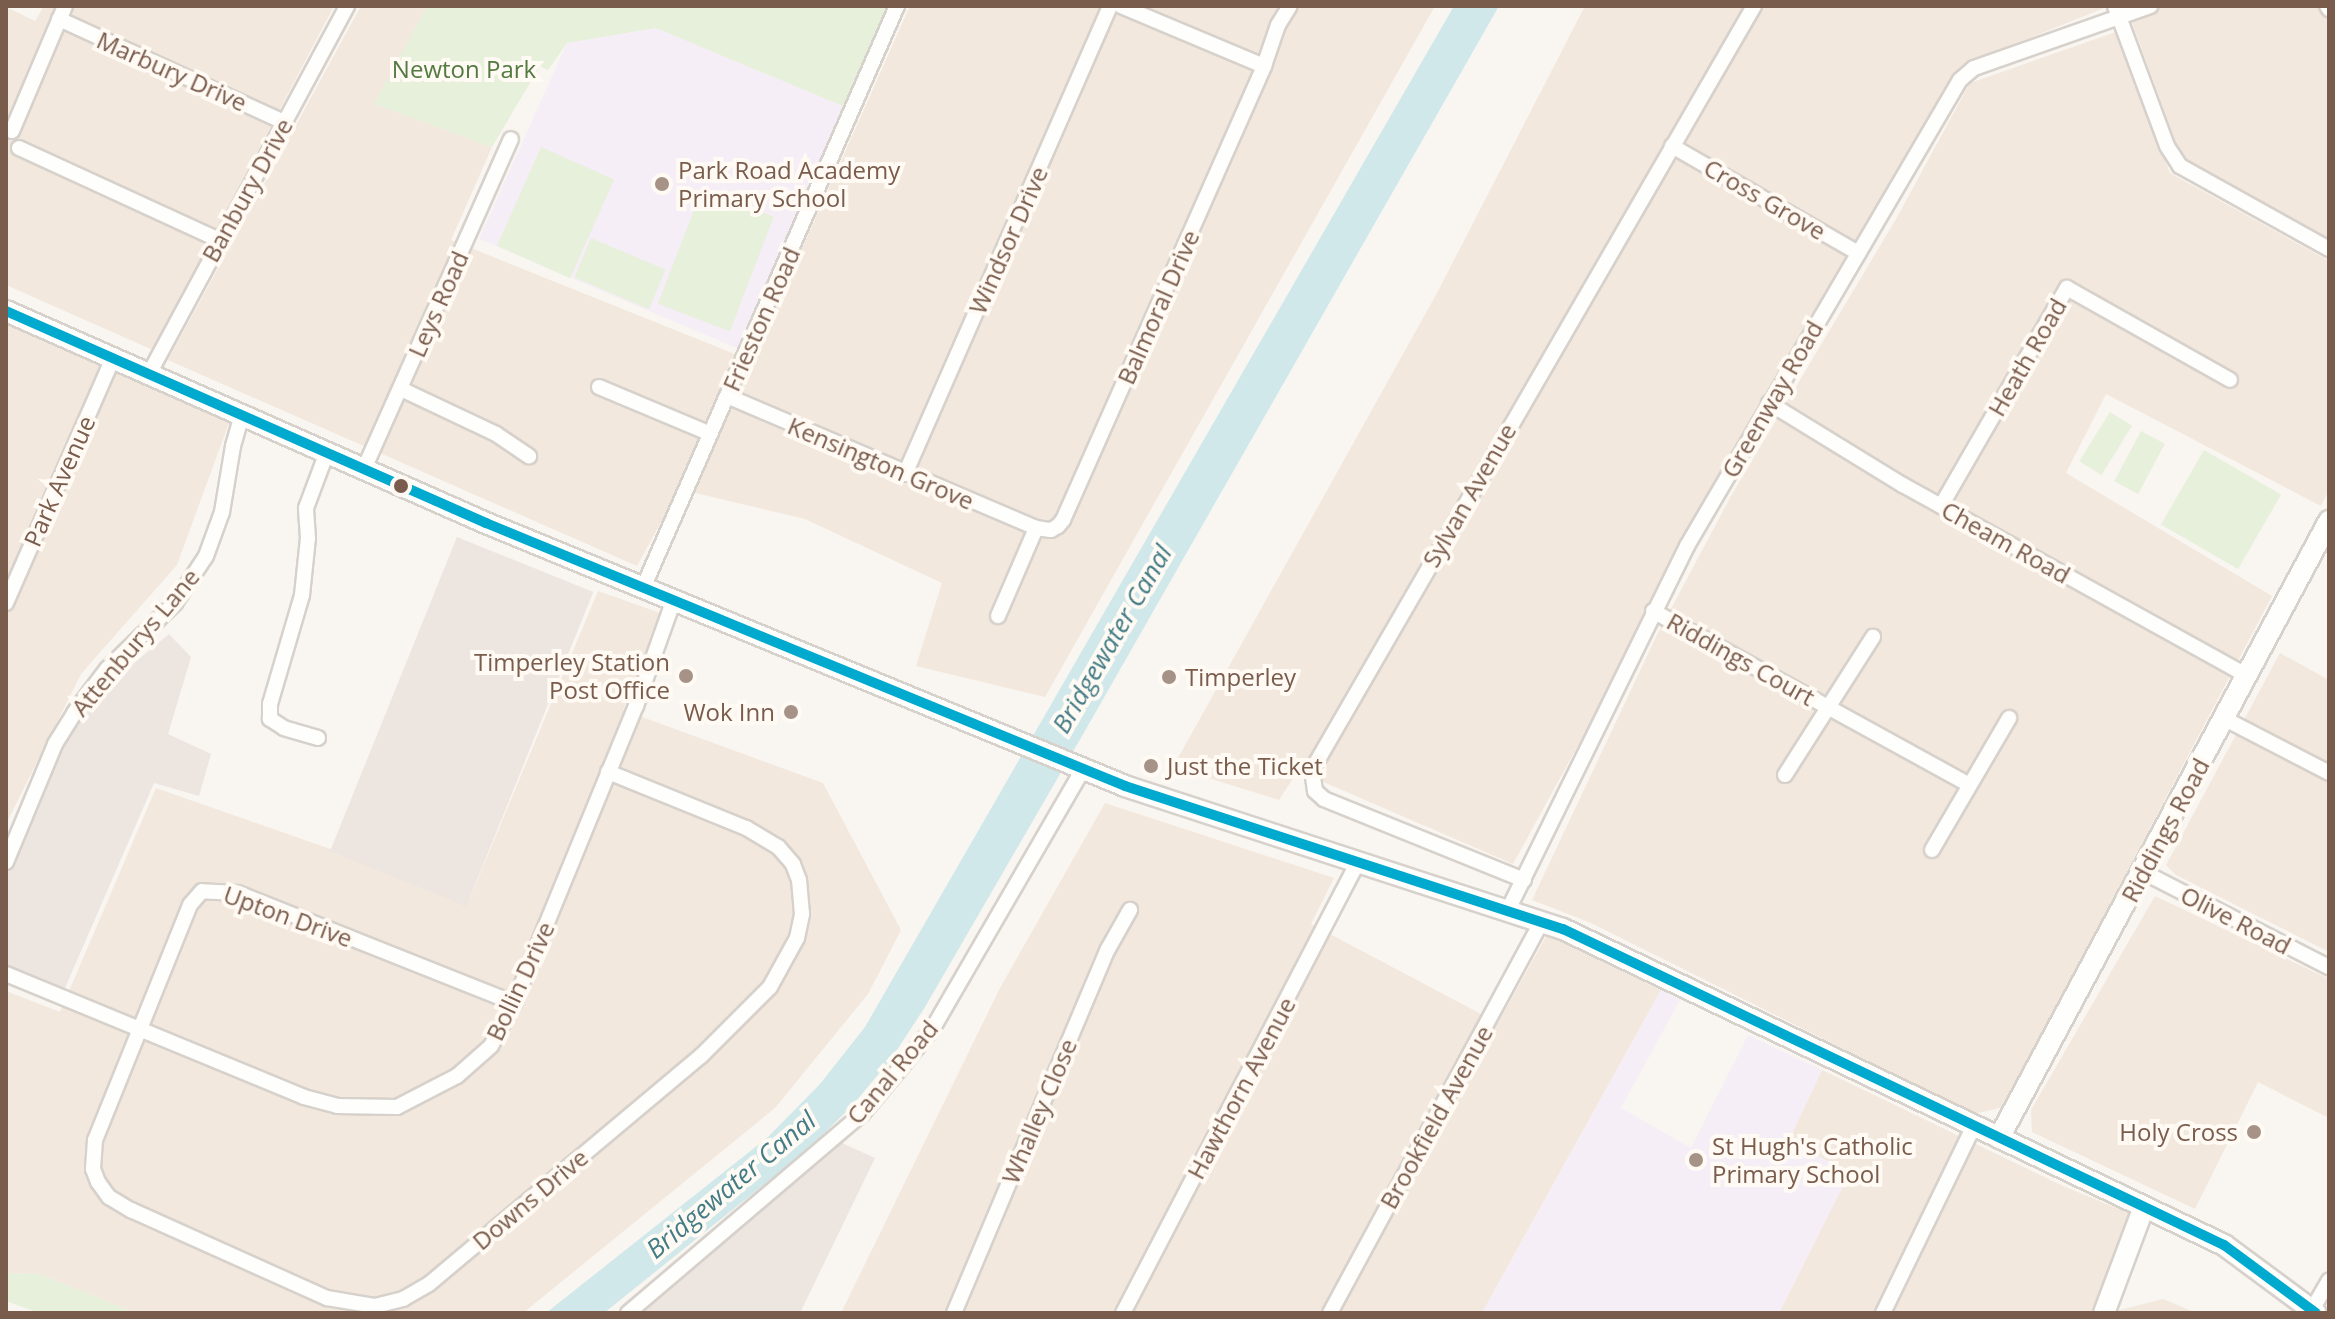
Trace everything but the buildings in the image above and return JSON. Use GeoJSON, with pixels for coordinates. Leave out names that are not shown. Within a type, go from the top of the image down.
{"type":"FeatureCollection","features":[{"type":"Feature","properties":{"kind":"main road"},"geometry":{"type":"LineString","coordinates":[[6,311],[673,602],[1155,798],[1542,921],[1730,1006],[2143,1209],[2224,1245],[2314,1312]]}},
{"type":"Feature","properties":{"kind":"main road","name":"Riddings Road"},"geometry":{"type":"LineString","coordinates":[[1999,1138],[2329,521]]}},
{"type":"Feature","properties":{"kind":"main road"},"geometry":{"type":"LineString","coordinates":[[2104,1313],[2143,1209]]}},
{"type":"Feature","properties":{"kind":"street","name":"Banbury Drive"},"geometry":{"type":"LineString","coordinates":[[149,374],[346,6]]}},
{"type":"Feature","properties":{"kind":"street","name":"Frieston Road"},"geometry":{"type":"LineString","coordinates":[[643,588],[897,6]]}},
{"type":"Feature","properties":{"kind":"street","name":"Windsor Drive"},"geometry":{"type":"LineString","coordinates":[[905,474],[1110,6]]}},
{"type":"Feature","properties":{"kind":"street"},"geometry":{"type":"LineString","coordinates":[[1121,6],[1264,66]]}},
{"type":"Feature","properties":{"kind":"street","name":"Balmoral Drive"},"geometry":{"type":"LineString","coordinates":[[1036,528],[1051,530],[1063,520],[1264,66],[1278,25],[1290,6]]}},
{"type":"Feature","properties":{"kind":"street","name":"Sylvan Avenue"},"geometry":{"type":"LineString","coordinates":[[1524,880],[1324,799],[1315,791],[1312,770],[1754,6]]}},
{"type":"Feature","properties":{"kind":"street","name":"Greenway Road"},"geometry":{"type":"LineString","coordinates":[[1508,910],[1653,611],[1769,403],[1967,73],[2117,11],[2150,6]]}},
{"type":"Feature","properties":{"kind":"street"},"geometry":{"type":"LineString","coordinates":[[2117,11],[2167,146],[2180,166],[2329,249]]}},
{"type":"Feature","properties":{"kind":"street"},"geometry":{"type":"LineString","coordinates":[[62,13],[9,131],[20,138],[12,151],[219,240]]}},
{"type":"Feature","properties":{"kind":"street","name":"Marbury Drive"},"geometry":{"type":"LineString","coordinates":[[62,13],[284,122]]}},
{"type":"Feature","properties":{"kind":"street","name":"Leys Road"},"geometry":{"type":"LineString","coordinates":[[364,469],[511,139]]}},
{"type":"Feature","properties":{"kind":"street","name":"Cross Grove"},"geometry":{"type":"LineString","coordinates":[[1672,146],[1858,253]]}},
{"type":"Feature","properties":{"kind":"street","name":"Heath Road"},"geometry":{"type":"LineString","coordinates":[[1941,506],[2067,288],[2230,380]]}},
{"type":"Feature","properties":{"kind":"street","name":"Park Avenue"},"geometry":{"type":"LineString","coordinates":[[6,603],[113,358]]}},
{"type":"Feature","properties":{"kind":"street"},"geometry":{"type":"LineString","coordinates":[[599,387],[711,434]]}},
{"type":"Feature","properties":{"kind":"street"},"geometry":{"type":"LineString","coordinates":[[401,389],[484,428],[529,456]]}},
{"type":"Feature","properties":{"kind":"street","name":"Kensington Grove"},"geometry":{"type":"LineString","coordinates":[[727,396],[1036,528]]}},
{"type":"Feature","properties":{"kind":"street","name":"Cheam Road"},"geometry":{"type":"LineString","coordinates":[[1769,403],[1941,506],[2247,676]]}},
{"type":"Feature","properties":{"kind":"street","name":"Attenburys Lane"},"geometry":{"type":"LineString","coordinates":[[6,862],[55,744],[74,713],[107,669],[175,603],[206,556],[222,512],[233,446],[242,415]]}},
{"type":"Feature","properties":{"kind":"street"},"geometry":{"type":"LineString","coordinates":[[318,738],[284,728],[270,719],[270,704],[302,595],[308,538],[306,508],[327,452]]}},
{"type":"Feature","properties":{"kind":"street"},"geometry":{"type":"LineString","coordinates":[[998,616],[1036,528]]}},
{"type":"Feature","properties":{"kind":"street","name":"Bollin Drive"},"geometry":{"type":"LineString","coordinates":[[6,974],[304,1097],[358,1108],[388,1108],[410,1101],[457,1076],[479,1059],[501,1030],[514,1003],[673,602]]}},
{"type":"Feature","properties":{"kind":"street","name":"Riddings Court"},"geometry":{"type":"LineString","coordinates":[[1653,611],[1969,785]]}},
{"type":"Feature","properties":{"kind":"street","name":"Riddings Court"},"geometry":{"type":"LineString","coordinates":[[1785,775],[1875,638]]}},
{"type":"Feature","properties":{"kind":"street"},"geometry":{"type":"LineString","coordinates":[[1931,850],[2011,719]]}},
{"type":"Feature","properties":{"kind":"street"},"geometry":{"type":"LineString","coordinates":[[2225,719],[2329,773]]}},
{"type":"Feature","properties":{"kind":"street","name":"Canal Road"},"geometry":{"type":"LineString","coordinates":[[628,1313],[862,1114],[933,1028],[1083,769]]}},
{"type":"Feature","properties":{"kind":"street","name":"Downs Drive"},"geometry":{"type":"LineString","coordinates":[[139,1029],[92,1153],[98,1182],[109,1197],[327,1298],[361,1306],[403,1299],[429,1284],[701,1056],[770,987],[797,938],[802,914],[799,880],[793,864],[778,847],[746,828],[608,772]]}},
{"type":"Feature","properties":{"kind":"street","name":"Hawthorn Avenue"},"geometry":{"type":"LineString","coordinates":[[1123,1313],[1358,862]]}},
{"type":"Feature","properties":{"kind":"street","name":"Olive Road"},"geometry":{"type":"LineString","coordinates":[[2143,872],[2329,967]]}},
{"type":"Feature","properties":{"kind":"street","name":"Upton Drive"},"geometry":{"type":"LineString","coordinates":[[139,1029],[190,905],[202,891],[212,889],[237,893],[514,1003]]}},
{"type":"Feature","properties":{"kind":"street","name":"Whalley Close"},"geometry":{"type":"LineString","coordinates":[[954,1313],[1108,949],[1130,910]]}},
{"type":"Feature","properties":{"kind":"street","name":"Brookfield Avenue"},"geometry":{"type":"LineString","coordinates":[[1330,1313],[1542,921]]}},
{"type":"Feature","properties":{"kind":"street"},"geometry":{"type":"LineString","coordinates":[[1883,1313],[1974,1126]]}},
{"type":"Feature","properties":{"kind":"street"},"geometry":{"type":"LineString","coordinates":[[2314,1312],[2329,1280]]}},
{"type":"Feature","properties":{"kind":"shaded area"},"geometry":{"type":"Polygon","coordinates":[[[44,6],[334,6],[153,350],[6,285],[6,7],[35,21],[44,6]]]}},
{"type":"Feature","properties":{"kind":"shaded area"},"geometry":{"type":"Polygon","coordinates":[[[361,6],[427,6],[375,104],[492,147],[451,240],[752,361],[910,6],[1435,6],[1045,697],[916,666],[942,583],[805,519],[679,489],[637,566],[168,360],[361,6]]]}},
{"type":"Feature","properties":{"kind":"shaded area"},"geometry":{"type":"Polygon","coordinates":[[[1585,6],[2107,7],[1962,65],[1792,354],[1513,864],[1298,771],[1279,800],[1173,767],[1437,293],[1585,6]]]}},
{"type":"Feature","properties":{"kind":"shaded area"},"geometry":{"type":"Polygon","coordinates":[[[2126,6],[2329,6],[2329,238],[2182,159],[2126,6]]]}},
{"type":"Feature","properties":{"kind":"shaded area","name":"Park Road Academy Primary School"},"geometry":{"type":"Polygon","coordinates":[[[657,28],[852,110],[746,352],[479,239],[567,43],[657,28]]]}},
{"type":"Feature","properties":{"kind":"shaded area"},"geometry":{"type":"Polygon","coordinates":[[[2116,32],[2170,173],[2329,261],[2329,490],[2321,506],[2106,394],[2066,473],[2272,596],[2003,1107],[1974,1114],[1591,923],[1532,900],[1656,637],[1731,496],[1896,219],[1970,83],[2116,32]]]}},
{"type":"Feature","properties":{"kind":"shaded area"},"geometry":{"type":"Polygon","coordinates":[[[6,317],[230,420],[177,565],[81,674],[6,824],[6,317]]]}},
{"type":"Feature","properties":{"kind":"shaded area"},"geometry":{"type":"Polygon","coordinates":[[[457,537],[593,592],[466,906],[330,851],[457,537]]]}},
{"type":"Feature","properties":{"kind":"shaded area"},"geometry":{"type":"Polygon","coordinates":[[[598,591],[663,614],[623,710],[823,783],[901,930],[868,994],[775,1108],[523,1313],[136,1313],[39,1274],[6,1273],[6,991],[60,1012],[156,788],[470,898],[598,591]]]}},
{"type":"Feature","properties":{"kind":"shaded area"},"geometry":{"type":"Polygon","coordinates":[[[169,634],[191,657],[168,734],[211,754],[199,796],[154,783],[62,995],[6,967],[6,875],[71,726],[102,690],[169,634]]]}},
{"type":"Feature","properties":{"kind":"shaded area"},"geometry":{"type":"Polygon","coordinates":[[[2280,653],[2329,680],[2329,952],[2176,875],[2166,865],[2280,653]]]}},
{"type":"Feature","properties":{"kind":"shaded area"},"geometry":{"type":"Polygon","coordinates":[[[1105,803],[1334,878],[1311,924],[1498,1023],[1547,935],[1661,990],[1482,1313],[841,1313],[1000,988],[1105,803]]]}},
{"type":"Feature","properties":{"kind":"shaded area"},"geometry":{"type":"Polygon","coordinates":[[[2155,896],[2329,979],[2329,1118],[2258,1082],[2195,1209],[2032,1132],[2031,1110],[2155,896]]]}},
{"type":"Feature","properties":{"kind":"shaded area","name":"St Hugh's Catholic Primary School"},"geometry":{"type":"Polygon","coordinates":[[[1661,990],[1680,1000],[1621,1108],[1691,1148],[1748,1035],[1822,1070],[1788,1142],[1850,1172],[1779,1313],[1482,1313],[1661,990]]]}},
{"type":"Feature","properties":{"kind":"shaded area"},"geometry":{"type":"Polygon","coordinates":[[[1822,1070],[2063,1186],[2131,1214],[2095,1313],[1779,1313],[1850,1172],[1788,1142],[1822,1070]]]}},
{"type":"Feature","properties":{"kind":"shaded area"},"geometry":{"type":"Polygon","coordinates":[[[840,1142],[875,1158],[800,1313],[637,1313],[840,1142]]]}},
{"type":"Feature","properties":{"kind":"shaded area"},"geometry":{"type":"Polygon","coordinates":[[[2163,1299],[2196,1313],[2108,1313],[2163,1299]]]}},
{"type":"Feature","properties":{"kind":"green space","name":"Newton Park"},"geometry":{"type":"Polygon","coordinates":[[[427,6],[899,6],[852,110],[656,28],[567,43],[548,70],[540,66],[492,147],[374,104],[427,6]]]}},
{"type":"Feature","properties":{"kind":"green space"},"geometry":{"type":"Polygon","coordinates":[[[541,147],[614,180],[570,278],[497,246],[541,147]]]}},
{"type":"Feature","properties":{"kind":"green space"},"geometry":{"type":"Polygon","coordinates":[[[702,189],[774,217],[730,331],[658,304],[702,189]]]}},
{"type":"Feature","properties":{"kind":"green space"},"geometry":{"type":"Polygon","coordinates":[[[591,238],[666,270],[649,309],[574,278],[591,238]]]}},
{"type":"Feature","properties":{"kind":"green space"},"geometry":{"type":"Polygon","coordinates":[[[2110,412],[2132,426],[2101,475],[2079,461],[2110,412]]]}},
{"type":"Feature","properties":{"kind":"green space"},"geometry":{"type":"Polygon","coordinates":[[[2141,431],[2165,444],[2138,494],[2114,481],[2141,431]]]}},
{"type":"Feature","properties":{"kind":"green space"},"geometry":{"type":"Polygon","coordinates":[[[2204,450],[2281,494],[2238,569],[2161,524],[2204,450]]]}},
{"type":"Feature","properties":{"kind":"green space"},"geometry":{"type":"Polygon","coordinates":[[[6,1273],[39,1274],[136,1313],[39,1313],[6,1301],[6,1273]]]}},
{"type":"Feature","properties":{"kind":"water","name":"Bridgewater Canal"},"geometry":{"type":"Polygon","coordinates":[[[1454,6],[1499,6],[1082,736],[925,1007],[891,1059],[851,1107],[807,1150],[604,1313],[546,1313],[768,1137],[820,1084],[865,1027],[1454,6]]]}},
{"type":"Feature","properties":{"kind":"transit line"},"geometry":{"type":"LineString","coordinates":[[6,311],[486,523],[1125,786],[1563,929],[2224,1245],[2316,1313]]}},
{"type":"Feature","properties":{"kind":"place","name":"Park Road Academy Primary School"},"geometry":{"type":"Point","coordinates":[662,184]}},
{"type":"Feature","properties":{"kind":"place","name":"Timperley Station Post Office"},"geometry":{"type":"Point","coordinates":[686,676]}},
{"type":"Feature","properties":{"kind":"place","name":"Timperley"},"geometry":{"type":"Point","coordinates":[1169,677]}},
{"type":"Feature","properties":{"kind":"place","name":"Wok Inn"},"geometry":{"type":"Point","coordinates":[791,712]}},
{"type":"Feature","properties":{"kind":"place","name":"Just the Ticket"},"geometry":{"type":"Point","coordinates":[1151,766]}},
{"type":"Feature","properties":{"kind":"place","name":"Holy Cross"},"geometry":{"type":"Point","coordinates":[2254,1132]}},
{"type":"Feature","properties":{"kind":"place","name":"St Hugh's Catholic Primary School"},"geometry":{"type":"Point","coordinates":[1696,1160]}}]}
